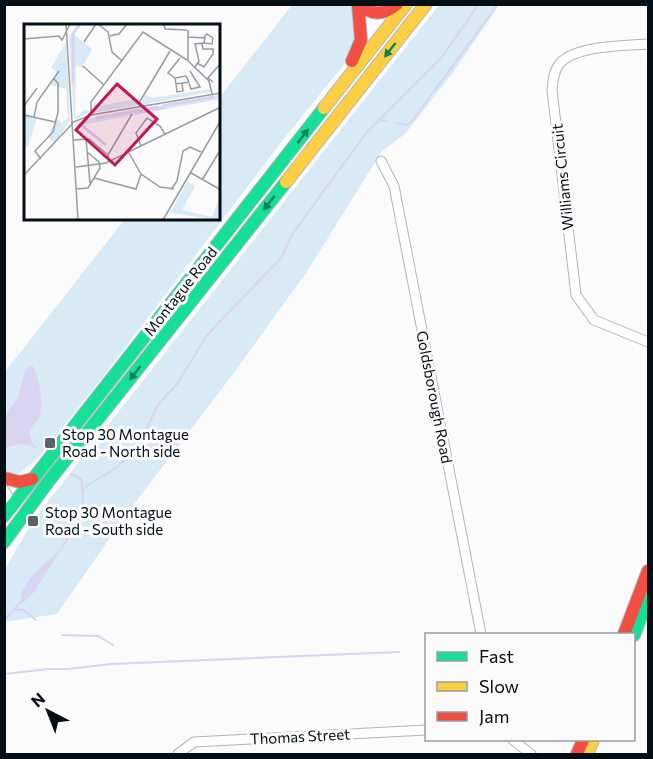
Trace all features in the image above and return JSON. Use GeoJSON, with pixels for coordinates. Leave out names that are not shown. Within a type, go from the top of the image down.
{"type":"FeatureCollection","features":[{"type":"Feature","properties":{"kind":"main road"},"geometry":{"type":"LineString","coordinates":[[359,4],[377,15],[386,13],[397,4]]}},
{"type":"Feature","properties":{"kind":"main road"},"geometry":{"type":"LineString","coordinates":[[318,116],[342,73],[360,49],[362,36],[359,4]]}},
{"type":"Feature","properties":{"kind":"main road","name":"Montague Road"},"geometry":{"type":"LineString","coordinates":[[4,516],[9,504],[32,479],[406,4]]}},
{"type":"Feature","properties":{"kind":"main road","name":"Montague Road"},"geometry":{"type":"LineString","coordinates":[[4,540],[426,4]]}},
{"type":"Feature","properties":{"kind":"main road"},"geometry":{"type":"LineString","coordinates":[[4,540],[11,520],[9,504],[24,501],[77,445]]}},
{"type":"Feature","properties":{"kind":"main road"},"geometry":{"type":"LineString","coordinates":[[4,478],[20,482],[32,479]]}},
{"type":"Feature","properties":{"kind":"main road"},"geometry":{"type":"LineString","coordinates":[[624,633],[648,570]]}},
{"type":"Feature","properties":{"kind":"main road"},"geometry":{"type":"LineString","coordinates":[[634,633],[648,599]]}},
{"type":"Feature","properties":{"kind":"street","name":"Williams Circuit"},"geometry":{"type":"LineString","coordinates":[[648,44],[580,51],[569,56],[558,65],[552,90],[576,295],[594,320],[648,342]]}},
{"type":"Feature","properties":{"kind":"street","name":"Goldsborough Road"},"geometry":{"type":"LineString","coordinates":[[381,161],[394,186],[481,633]]}},
{"type":"Feature","properties":{"kind":"street"},"geometry":{"type":"LineString","coordinates":[[4,490],[9,504]]}},
{"type":"Feature","properties":{"kind":"street","name":"Thomas Street"},"geometry":{"type":"LineString","coordinates":[[178,754],[194,741],[425,730]]}},
{"type":"Feature","properties":{"kind":"street"},"geometry":{"type":"LineString","coordinates":[[514,741],[531,754]]}},
{"type":"Feature","properties":{"kind":"shaded area"},"geometry":{"type":"Polygon","coordinates":[[[292,5],[352,5],[358,38],[354,52],[286,136],[96,386],[38,458],[19,474],[5,472],[4,373],[124,220],[220,220],[220,97],[292,5]]]}},
{"type":"Feature","properties":{"kind":"shaded area"},"geometry":{"type":"Polygon","coordinates":[[[439,5],[499,5],[452,74],[405,134],[382,151],[308,270],[233,374],[128,512],[57,614],[5,622],[5,569],[34,519],[439,5]]]}},
{"type":"Feature","properties":{"kind":"shaded area"},"geometry":{"type":"Polygon","coordinates":[[[33,366],[39,384],[41,403],[40,415],[30,429],[32,441],[28,445],[20,444],[5,448],[5,417],[18,397],[25,372],[33,366]]]}},
{"type":"Feature","properties":{"kind":"shaded area"},"geometry":{"type":"Polygon","coordinates":[[[63,546],[34,592],[24,602],[21,602],[25,586],[30,579],[63,546]]]}},
{"type":"Feature","properties":{"kind":"waterway"},"geometry":{"type":"LineString","coordinates":[[83,490],[116,468],[138,448],[157,406],[177,384],[207,335],[281,258],[293,233],[367,132],[441,58],[479,4]]}},
{"type":"Feature","properties":{"kind":"waterway"},"geometry":{"type":"LineString","coordinates":[[396,123],[407,125],[413,120],[498,4]]}},
{"type":"Feature","properties":{"kind":"waterway"},"geometry":{"type":"LineString","coordinates":[[378,120],[387,121]]}},
{"type":"Feature","properties":{"kind":"waterway"},"geometry":{"type":"LineString","coordinates":[[31,444],[36,448]]}},
{"type":"Feature","properties":{"kind":"waterway"},"geometry":{"type":"LineString","coordinates":[[63,546],[80,515],[83,499],[81,479],[71,474]]}},
{"type":"Feature","properties":{"kind":"waterway"},"geometry":{"type":"LineString","coordinates":[[4,620],[21,602]]}},
{"type":"Feature","properties":{"kind":"waterway"},"geometry":{"type":"LineString","coordinates":[[15,610],[24,610],[36,620]]}},
{"type":"Feature","properties":{"kind":"waterway"},"geometry":{"type":"LineString","coordinates":[[62,635],[98,636],[113,645]]}},
{"type":"Feature","properties":{"kind":"waterway"},"geometry":{"type":"LineString","coordinates":[[4,674],[111,664],[399,652]]}},
{"type":"Feature","properties":{"kind":"traffic: fast"},"geometry":{"type":"LineString","coordinates":[[4,516],[324,108]]}},
{"type":"Feature","properties":{"kind":"traffic: fast"},"geometry":{"type":"LineString","coordinates":[[4,542],[48,482],[286,182]]}},
{"type":"Feature","properties":{"kind":"traffic: fast"},"geometry":{"type":"LineString","coordinates":[[635,633],[648,599]]}},
{"type":"Feature","properties":{"kind":"traffic: slow"},"geometry":{"type":"LineString","coordinates":[[324,108],[406,4]]}},
{"type":"Feature","properties":{"kind":"traffic: slow"},"geometry":{"type":"LineString","coordinates":[[286,182],[426,4]]}},
{"type":"Feature","properties":{"kind":"traffic: slow"},"geometry":{"type":"LineString","coordinates":[[587,754],[593,741]]}},
{"type":"Feature","properties":{"kind":"traffic: jam"},"geometry":{"type":"LineString","coordinates":[[352,61],[361,40],[358,4]]}},
{"type":"Feature","properties":{"kind":"traffic: jam"},"geometry":{"type":"LineString","coordinates":[[360,4],[369,11],[378,13],[397,4]]}},
{"type":"Feature","properties":{"kind":"traffic: jam"},"geometry":{"type":"LineString","coordinates":[[4,478],[20,482],[32,479]]}},
{"type":"Feature","properties":{"kind":"traffic: jam"},"geometry":{"type":"LineString","coordinates":[[624,633],[648,571]]}},
{"type":"Feature","properties":{"kind":"traffic: jam"},"geometry":{"type":"LineString","coordinates":[[577,754],[583,741]]}},
{"type":"Feature","properties":{"kind":"place","name":"Stop 30 Montague Road - North side"},"geometry":{"type":"Point","coordinates":[50,443]}},
{"type":"Feature","properties":{"kind":"place","name":"Stop 30 Montague Road - South side"},"geometry":{"type":"Point","coordinates":[33,521]}}]}
